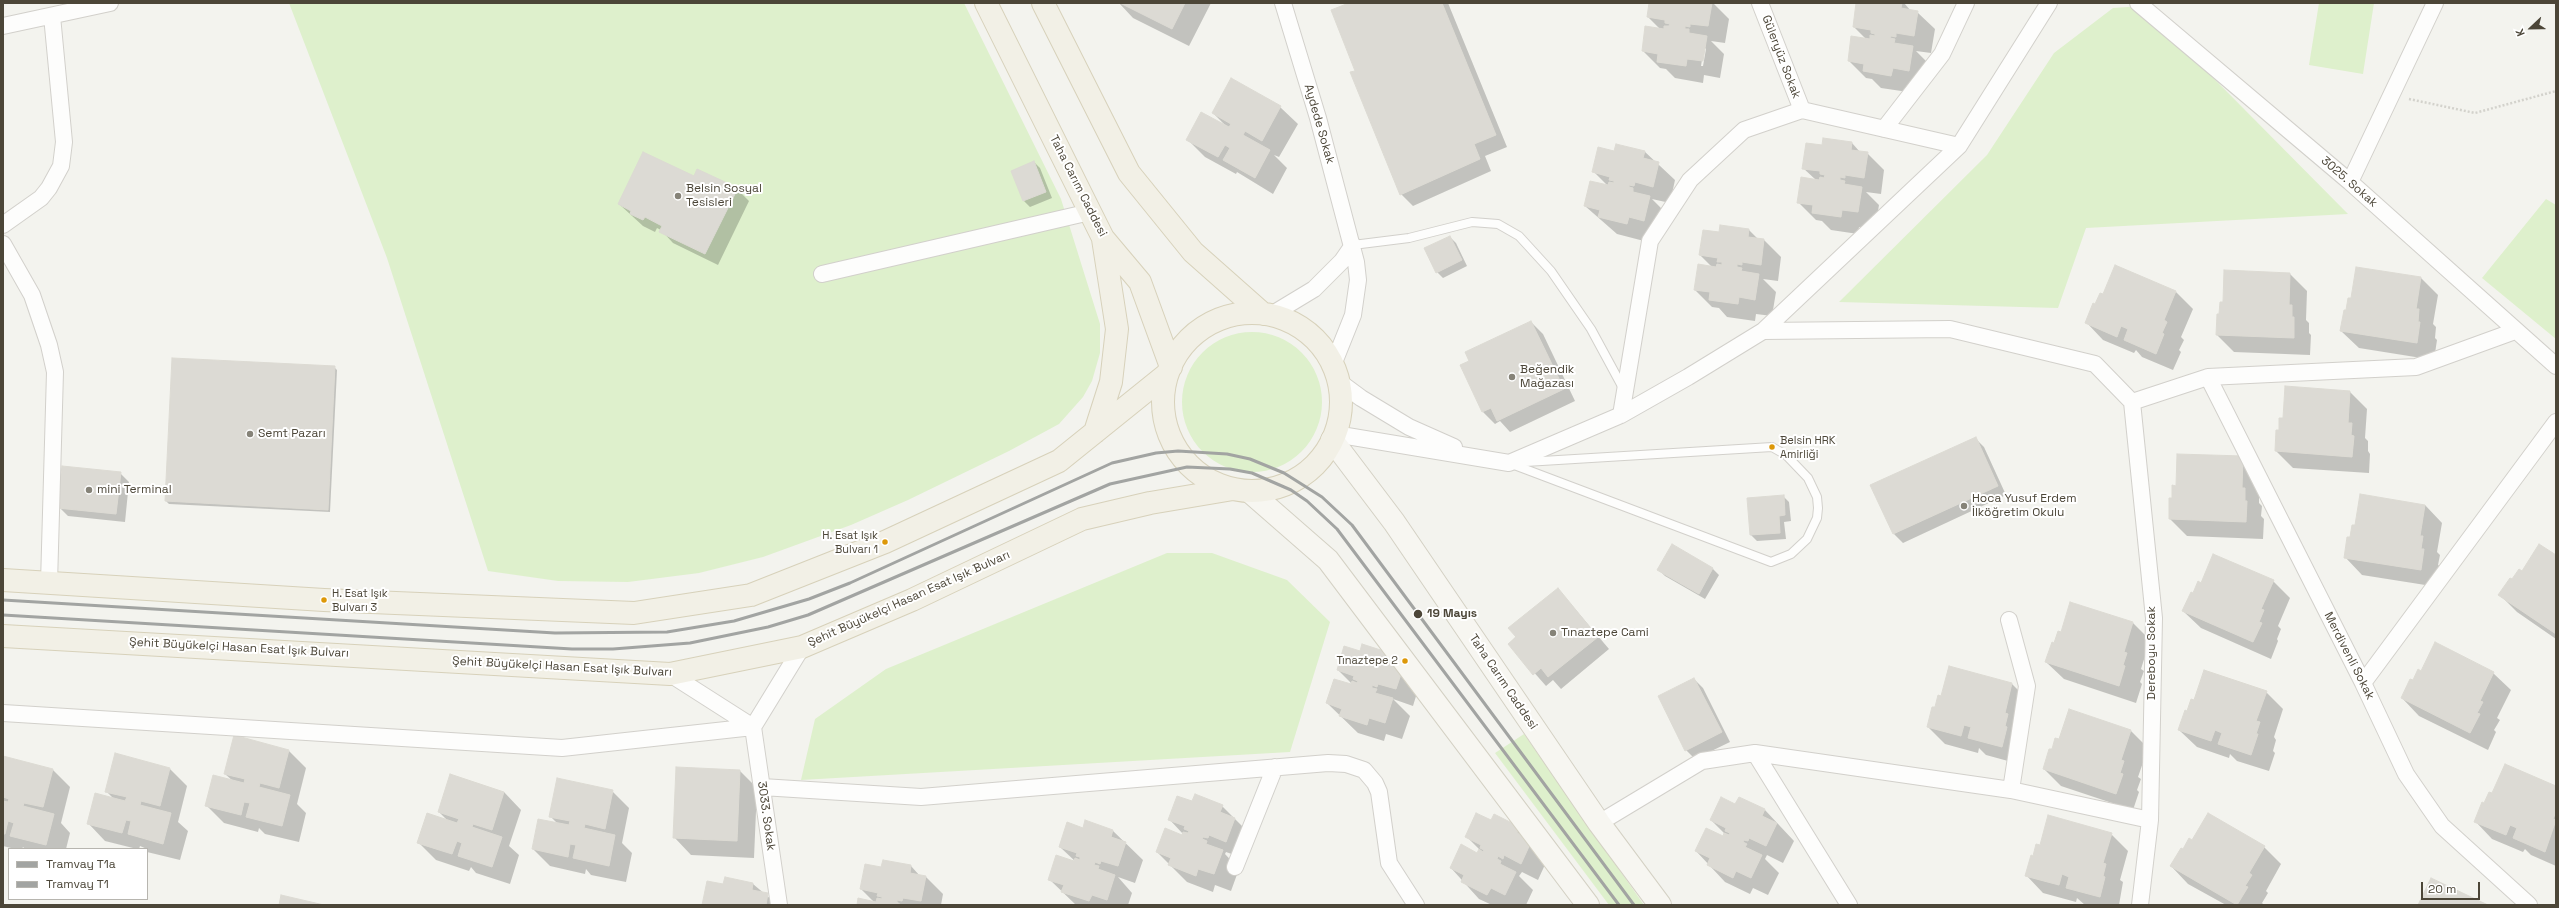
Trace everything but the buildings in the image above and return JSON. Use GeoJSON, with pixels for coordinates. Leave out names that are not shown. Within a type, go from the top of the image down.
{"type":"FeatureCollection","features":[{"type":"Feature","properties":{"kind":"main road","name":"Taha Carım Caddesi"},"geometry":{"type":"LineString","coordinates":[[986,3],[1103,238],[1140,282],[1169,371]]}},
{"type":"Feature","properties":{"kind":"main road"},"geometry":{"type":"LineString","coordinates":[[1043,3],[1129,173],[1193,252],[1267,315]]}},
{"type":"Feature","properties":{"kind":"main road"},"geometry":{"type":"LineString","coordinates":[[1095,432],[1111,382],[1118,329],[1103,238]]}},
{"type":"Feature","properties":{"kind":"main road"},"geometry":{"type":"LineString","coordinates":[[1335,373],[1314,338],[1301,328],[1267,315],[1239,314],[1208,324],[1183,346],[1169,371],[1163,407],[1173,442],[1179,453],[1197,472],[1217,484],[1241,490],[1328,560],[1588,905]]}},
{"type":"Feature","properties":{"kind":"main road"},"geometry":{"type":"LineString","coordinates":[[3,580],[324,600],[634,612],[751,595],[885,542],[1059,461],[1169,371]]}},
{"type":"Feature","properties":{"kind":"main road","name":"Şehit Büyükelçi Hasan Esat Işık Bulvarı"},"geometry":{"type":"LineString","coordinates":[[3,636],[670,674],[802,647],[912,600],[1082,519],[1150,503],[1241,490],[1265,490],[1296,480],[1321,458],[1333,437],[1340,414],[1335,373]]}},
{"type":"Feature","properties":{"kind":"main road","name":"Taha Carım Caddesi"},"geometry":{"type":"LineString","coordinates":[[1333,437],[1394,522],[1599,823],[1660,905]]}},
{"type":"Feature","properties":{"kind":"street"},"geometry":{"type":"LineString","coordinates":[[3,26],[110,3]]}},
{"type":"Feature","properties":{"kind":"street","name":"Aydede Sokak"},"geometry":{"type":"LineString","coordinates":[[1284,3],[1353,244],[1358,280],[1356,298],[1348,332],[1335,373]]}},
{"type":"Feature","properties":{"kind":"street","name":"Güleryüz Sokak"},"geometry":{"type":"LineString","coordinates":[[1760,3],[1802,110]]}},
{"type":"Feature","properties":{"kind":"street"},"geometry":{"type":"LineString","coordinates":[[1884,128],[1942,54],[1966,3]]}},
{"type":"Feature","properties":{"kind":"street"},"geometry":{"type":"LineString","coordinates":[[1333,437],[1509,463],[1621,415],[1763,331],[1959,146],[2049,3]]}},
{"type":"Feature","properties":{"kind":"street","name":"3025. Sokak"},"geometry":{"type":"LineString","coordinates":[[2138,3],[2350,182],[2515,331],[2556,366]]}},
{"type":"Feature","properties":{"kind":"street"},"geometry":{"type":"LineString","coordinates":[[2350,182],[2435,3]]}},
{"type":"Feature","properties":{"kind":"street"},"geometry":{"type":"LineString","coordinates":[[3,225],[41,198],[56,178],[61,166],[64,142],[52,16]]}},
{"type":"Feature","properties":{"kind":"street"},"geometry":{"type":"LineString","coordinates":[[1621,415],[1650,241],[1690,180],[1744,130],[1802,110],[1959,146]]}},
{"type":"Feature","properties":{"kind":"street"},"geometry":{"type":"LineString","coordinates":[[822,274],[1090,212]]}},
{"type":"Feature","properties":{"kind":"street"},"geometry":{"type":"LineString","coordinates":[[3,244],[32,295],[47,338],[55,372],[49,583]]}},
{"type":"Feature","properties":{"kind":"street"},"geometry":{"type":"LineString","coordinates":[[1267,315],[1314,289],[1342,261],[1353,244]]}},
{"type":"Feature","properties":{"kind":"street"},"geometry":{"type":"LineString","coordinates":[[1763,331],[1950,329],[2095,364],[2132,402],[2208,377],[2416,366],[2515,331]]}},
{"type":"Feature","properties":{"kind":"street"},"geometry":{"type":"LineString","coordinates":[[1335,373],[1361,398],[1409,427],[1461,449],[1509,463]]}},
{"type":"Feature","properties":{"kind":"street","name":"Merdivenli Sokak"},"geometry":{"type":"LineString","coordinates":[[2208,377],[2363,684],[2406,774],[2442,826],[2529,905]]}},
{"type":"Feature","properties":{"kind":"street","name":"Dereboyu Sokak"},"geometry":{"type":"LineString","coordinates":[[2132,402],[2154,618],[2150,820],[2140,905]]}},
{"type":"Feature","properties":{"kind":"street"},"geometry":{"type":"LineString","coordinates":[[2363,684],[2556,422]]}},
{"type":"Feature","properties":{"kind":"street"},"geometry":{"type":"LineString","coordinates":[[2009,620],[2027,686],[2011,790]]}},
{"type":"Feature","properties":{"kind":"street"},"geometry":{"type":"LineString","coordinates":[[753,727],[802,647]]}},
{"type":"Feature","properties":{"kind":"street"},"geometry":{"type":"LineString","coordinates":[[670,674],[753,727]]}},
{"type":"Feature","properties":{"kind":"street"},"geometry":{"type":"LineString","coordinates":[[3,713],[562,748],[753,727]]}},
{"type":"Feature","properties":{"kind":"street","name":"3033. Sokak"},"geometry":{"type":"LineString","coordinates":[[753,727],[779,905]]}},
{"type":"Feature","properties":{"kind":"street"},"geometry":{"type":"LineString","coordinates":[[1599,823],[1702,761],[1755,753],[2011,790],[2150,820]]}},
{"type":"Feature","properties":{"kind":"street"},"geometry":{"type":"LineString","coordinates":[[1755,753],[1849,905]]}},
{"type":"Feature","properties":{"kind":"street"},"geometry":{"type":"LineString","coordinates":[[762,787],[921,797],[1337,762],[1355,766],[1370,776],[1379,792],[1389,863],[1416,905]]}},
{"type":"Feature","properties":{"kind":"street"},"geometry":{"type":"LineString","coordinates":[[1235,867],[1275,767]]}},
{"type":"Feature","properties":{"kind":"lane"},"geometry":{"type":"LineString","coordinates":[[1353,244],[1409,238],[1472,222],[1498,224],[1519,236],[1551,271],[1591,329],[1624,391]]}},
{"type":"Feature","properties":{"kind":"lane"},"geometry":{"type":"LineString","coordinates":[[1772,447],[1786,455],[1808,478],[1818,497],[1817,518],[1810,534],[1800,547],[1781,559],[1771,562],[1509,463],[1772,447]]}},
{"type":"Feature","properties":{"kind":"path"},"geometry":{"type":"LineString","coordinates":[[2391,95],[2474,113],[2556,91]]}},
{"type":"Feature","properties":{"kind":"green space"},"geometry":{"type":"Polygon","coordinates":[[[289,3],[964,3],[1061,199],[1100,324],[1100,353],[1092,381],[1083,397],[1059,424],[1009,451],[908,500],[851,525],[763,557],[699,573],[628,582],[558,581],[488,571],[387,258],[289,3]]]}},
{"type":"Feature","properties":{"kind":"green space"},"geometry":{"type":"Polygon","coordinates":[[[2319,3],[2374,3],[2363,74],[2309,65],[2319,3]]]}},
{"type":"Feature","properties":{"kind":"green space"},"geometry":{"type":"Polygon","coordinates":[[[2142,6],[2348,214],[2086,228],[2058,308],[1839,302],[1987,155],[2054,53],[2113,8],[2142,6]]]}},
{"type":"Feature","properties":{"kind":"green space"},"geometry":{"type":"Polygon","coordinates":[[[2546,199],[2556,205],[2556,339],[2482,278],[2546,199]]]}},
{"type":"Feature","properties":{"kind":"green space"},"geometry":{"type":"Polygon","coordinates":[[[1259,332],[1285,340],[1306,358],[1317,375],[1321,388],[1321,416],[1317,429],[1310,441],[1296,456],[1279,467],[1266,471],[1245,472],[1219,464],[1198,446],[1187,429],[1183,416],[1182,395],[1190,369],[1208,348],[1225,337],[1238,333],[1259,332]]]}},
{"type":"Feature","properties":{"kind":"green space"},"geometry":{"type":"Polygon","coordinates":[[[1167,553],[1212,553],[1287,580],[1330,622],[1290,752],[801,780],[815,719],[886,669],[1167,553]]]}},
{"type":"Feature","properties":{"kind":"green space"},"geometry":{"type":"Polygon","coordinates":[[[1524,734],[1644,905],[1609,905],[1495,753],[1524,734]]]}},
{"type":"Feature","properties":{"kind":"tram line","name":"T1a"},"geometry":{"type":"LineString","coordinates":[[3,600],[555,633],[667,632],[734,621],[809,599],[850,583],[1112,463],[1156,453],[1178,451],[1227,454],[1250,459],[1284,473],[1322,497],[1352,525],[1634,905]]}},
{"type":"Feature","properties":{"kind":"tram line","name":"T1"},"geometry":{"type":"LineString","coordinates":[[3,615],[572,649],[613,649],[690,643],[768,627],[808,615],[1110,484],[1187,467],[1230,469],[1252,473],[1291,490],[1307,501],[1337,529],[1619,905]]}},
{"type":"Feature","properties":{"kind":"place","name":"Belsin Sosyal Tesisleri"},"geometry":{"type":"Point","coordinates":[678,196]}},
{"type":"Feature","properties":{"kind":"place","name":"Beğendik Mağazası"},"geometry":{"type":"Point","coordinates":[1512,377]}},
{"type":"Feature","properties":{"kind":"place","name":"Semt Pazarı"},"geometry":{"type":"Point","coordinates":[250,434]}},
{"type":"Feature","properties":{"kind":"place","name":"Belsin HRK Amirliği"},"geometry":{"type":"Point","coordinates":[1772,447]}},
{"type":"Feature","properties":{"kind":"place","name":"mini Terminal"},"geometry":{"type":"Point","coordinates":[89,490]}},
{"type":"Feature","properties":{"kind":"place","name":"Hoca Yusuf Erdem İlköğretim Okulu"},"geometry":{"type":"Point","coordinates":[1964,506]}},
{"type":"Feature","properties":{"kind":"place","name":"H. Esat Işık Bulvarı 1"},"geometry":{"type":"Point","coordinates":[885,542]}},
{"type":"Feature","properties":{"kind":"place","name":"H. Esat Işık Bulvarı 3"},"geometry":{"type":"Point","coordinates":[324,600]}},
{"type":"Feature","properties":{"kind":"place","name":"19 Mayıs"},"geometry":{"type":"Point","coordinates":[1418,614]}},
{"type":"Feature","properties":{"kind":"place","name":"Tınaztepe Cami"},"geometry":{"type":"Point","coordinates":[1553,633]}},
{"type":"Feature","properties":{"kind":"place","name":"Tınaztepe 2"},"geometry":{"type":"Point","coordinates":[1405,661]}}]}
